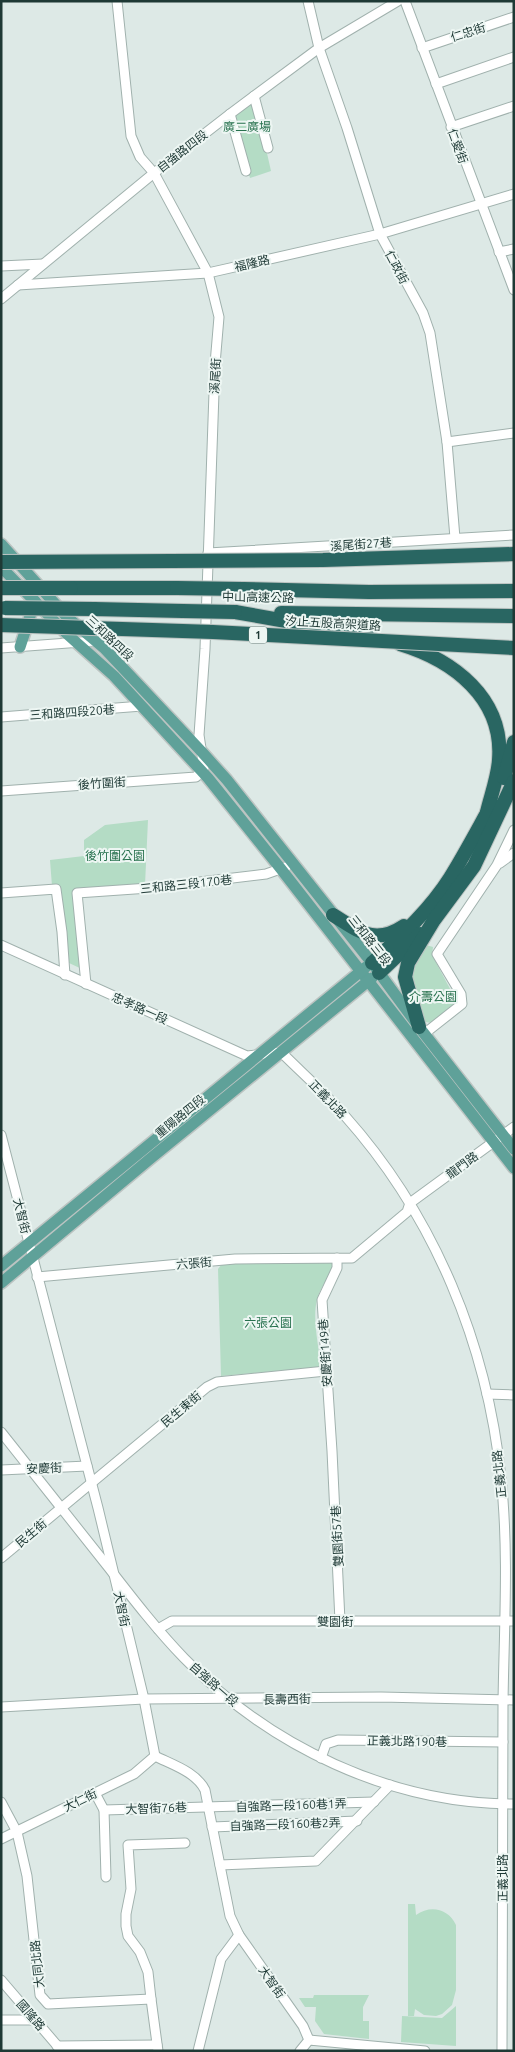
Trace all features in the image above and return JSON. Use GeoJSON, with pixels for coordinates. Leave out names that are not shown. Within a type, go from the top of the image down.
{"type":"FeatureCollection","features":[{"type":"Feature","properties":{"kind":"highway"},"geometry":{"type":"LineString","coordinates":[[1,562],[323,560],[514,554]]}},
{"type":"Feature","properties":{"kind":"highway","name":"中山高速公路"},"geometry":{"type":"LineString","coordinates":[[1,588],[177,588],[369,592],[514,591]]}},
{"type":"Feature","properties":{"kind":"highway","name":"中山高速公路"},"geometry":{"type":"LineString","coordinates":[[3,608],[395,616],[511,616]]}},
{"type":"Feature","properties":{"kind":"highway"},"geometry":{"type":"LineString","coordinates":[[235,612],[371,636],[412,648],[451,666],[470,682],[492,714],[499,744],[499,760],[488,812]]}},
{"type":"Feature","properties":{"kind":"highway","name":"汐止五股高架道路"},"geometry":{"type":"LineString","coordinates":[[1,625],[212,632],[514,648]]}},
{"type":"Feature","properties":{"kind":"highway"},"geometry":{"type":"LineString","coordinates":[[370,972],[418,919],[450,879],[500,791],[514,742]]}},
{"type":"Feature","properties":{"kind":"highway"},"geometry":{"type":"LineString","coordinates":[[474,866],[514,781]]}},
{"type":"Feature","properties":{"kind":"highway"},"geometry":{"type":"LineString","coordinates":[[422,1031],[405,977],[408,963],[434,920],[474,866],[514,801]]}},
{"type":"Feature","properties":{"kind":"highway"},"geometry":{"type":"LineString","coordinates":[[333,915],[362,934],[377,937],[402,927],[438,895]]}},
{"type":"Feature","properties":{"kind":"highway"},"geometry":{"type":"LineString","coordinates":[[370,972],[434,920]]}},
{"type":"Feature","properties":{"kind":"main road","name":"三和路四段"},"geometry":{"type":"LineString","coordinates":[[1,544],[67,617],[95,641],[201,751]]}},
{"type":"Feature","properties":{"kind":"main road","name":"三和路四段"},"geometry":{"type":"LineString","coordinates":[[1,567],[142,706],[201,772]]}},
{"type":"Feature","properties":{"kind":"main road"},"geometry":{"type":"LineString","coordinates":[[20,647],[35,601]]}},
{"type":"Feature","properties":{"kind":"main road","name":"三和路三段"},"geometry":{"type":"LineString","coordinates":[[201,751],[294,864],[333,915],[370,972],[498,1138],[514,1149]]}},
{"type":"Feature","properties":{"kind":"main road","name":"三和路三段"},"geometry":{"type":"LineString","coordinates":[[201,772],[281,869],[422,1031],[498,1138],[514,1168]]}},
{"type":"Feature","properties":{"kind":"main road","name":"重陽路四段"},"geometry":{"type":"LineString","coordinates":[[1,1283],[281,1052],[370,972]]}},
{"type":"Feature","properties":{"kind":"main road","name":"重陽路四段"},"geometry":{"type":"LineString","coordinates":[[1,1266],[148,1148],[258,1056],[370,972]]}},
{"type":"Feature","properties":{"kind":"street","name":"溪尾街"},"geometry":{"type":"LineString","coordinates":[[117,1],[132,136],[140,158],[154,173],[208,273],[219,317],[215,364],[199,735],[204,768],[201,772]]}},
{"type":"Feature","properties":{"kind":"street","name":"仁政街"},"geometry":{"type":"LineString","coordinates":[[308,1],[319,48],[347,128],[380,234],[423,313],[430,333],[447,442],[454,538]]}},
{"type":"Feature","properties":{"kind":"street","name":"自強路四段"},"geometry":{"type":"LineString","coordinates":[[1,299],[154,173],[230,114],[319,48],[398,1]]}},
{"type":"Feature","properties":{"kind":"street","name":"仁愛街"},"geometry":{"type":"LineString","coordinates":[[405,1],[480,205],[514,290]]}},
{"type":"Feature","properties":{"kind":"street","name":"仁忠街"},"geometry":{"type":"LineString","coordinates":[[422,48],[514,17]]}},
{"type":"Feature","properties":{"kind":"street"},"geometry":{"type":"LineString","coordinates":[[436,84],[514,57]]}},
{"type":"Feature","properties":{"kind":"street"},"geometry":{"type":"LineString","coordinates":[[254,96],[268,148]]}},
{"type":"Feature","properties":{"kind":"street"},"geometry":{"type":"LineString","coordinates":[[451,127],[514,106]]}},
{"type":"Feature","properties":{"kind":"street"},"geometry":{"type":"LineString","coordinates":[[230,114],[246,171]]}},
{"type":"Feature","properties":{"kind":"street","name":"福隆路"},"geometry":{"type":"LineString","coordinates":[[18,285],[208,273],[380,234],[514,194]]}},
{"type":"Feature","properties":{"kind":"street"},"geometry":{"type":"LineString","coordinates":[[499,252],[514,249]]}},
{"type":"Feature","properties":{"kind":"street"},"geometry":{"type":"LineString","coordinates":[[1,266],[43,264]]}},
{"type":"Feature","properties":{"kind":"street"},"geometry":{"type":"LineString","coordinates":[[447,442],[514,433]]}},
{"type":"Feature","properties":{"kind":"street","name":"溪尾街27巷"},"geometry":{"type":"LineString","coordinates":[[208,553],[514,535]]}},
{"type":"Feature","properties":{"kind":"street"},"geometry":{"type":"LineString","coordinates":[[1,648],[95,641]]}},
{"type":"Feature","properties":{"kind":"street","name":"三和路四段20巷"},"geometry":{"type":"LineString","coordinates":[[1,717],[142,706]]}},
{"type":"Feature","properties":{"kind":"street","name":"後竹圍街"},"geometry":{"type":"LineString","coordinates":[[1,791],[196,777],[201,772]]}},
{"type":"Feature","properties":{"kind":"street"},"geometry":{"type":"LineString","coordinates":[[422,1031],[462,1004],[461,994],[437,954],[497,865],[514,830]]}},
{"type":"Feature","properties":{"kind":"street"},"geometry":{"type":"LineString","coordinates":[[497,865],[514,852]]}},
{"type":"Feature","properties":{"kind":"street","name":"三和路三段170巷"},"geometry":{"type":"LineString","coordinates":[[86,984],[77,893],[149,888],[240,878],[266,874],[294,864]]}},
{"type":"Feature","properties":{"kind":"street"},"geometry":{"type":"LineString","coordinates":[[1,893],[56,889],[65,975]]}},
{"type":"Feature","properties":{"kind":"street","name":"忠孝路一段"},"geometry":{"type":"LineString","coordinates":[[1,945],[247,1056],[281,1052]]}},
{"type":"Feature","properties":{"kind":"street","name":"正義北路"},"geometry":{"type":"LineString","coordinates":[[281,1052],[346,1117],[369,1145],[410,1203],[437,1251],[456,1293],[476,1352],[487,1394],[501,1479],[505,1568],[502,1804],[502,2051]]}},
{"type":"Feature","properties":{"kind":"street","name":"龍門路"},"geometry":{"type":"LineString","coordinates":[[352,1258],[407,1212],[410,1203],[514,1127]]}},
{"type":"Feature","properties":{"kind":"street","name":"大智街"},"geometry":{"type":"LineString","coordinates":[[1,1135],[92,1483],[144,1699],[155,1756],[196,1778],[205,1790],[230,1916],[239,1935],[303,2026],[309,2040]]}},
{"type":"Feature","properties":{"kind":"street","name":"安慶街149巷"},"geometry":{"type":"LineString","coordinates":[[332,1451],[322,1300],[337,1268],[337,1258]]}},
{"type":"Feature","properties":{"kind":"street","name":"六張街"},"geometry":{"type":"LineString","coordinates":[[37,1276],[235,1259],[352,1258]]}},
{"type":"Feature","properties":{"kind":"street","name":"民生東街"},"geometry":{"type":"LineString","coordinates":[[61,1508],[207,1387],[217,1382],[326,1372]]}},
{"type":"Feature","properties":{"kind":"street"},"geometry":{"type":"LineString","coordinates":[[487,1394],[514,1395]]}},
{"type":"Feature","properties":{"kind":"street","name":"自強路一段"},"geometry":{"type":"LineString","coordinates":[[1,1432],[158,1629],[190,1664],[231,1700],[281,1736],[321,1758],[357,1774],[390,1785],[436,1796],[514,1804]]}},
{"type":"Feature","properties":{"kind":"street","name":"雙園街57巷"},"geometry":{"type":"LineString","coordinates":[[332,1451],[340,1621]]}},
{"type":"Feature","properties":{"kind":"street","name":"安慶街"},"geometry":{"type":"LineString","coordinates":[[1,1470],[87,1466]]}},
{"type":"Feature","properties":{"kind":"street","name":"民生街"},"geometry":{"type":"LineString","coordinates":[[1,1558],[61,1508]]}},
{"type":"Feature","properties":{"kind":"street","name":"雙園街"},"geometry":{"type":"LineString","coordinates":[[158,1629],[172,1621],[514,1621]]}},
{"type":"Feature","properties":{"kind":"street","name":"長壽西街"},"geometry":{"type":"LineString","coordinates":[[1,1707],[144,1699],[231,1700],[381,1697],[514,1700]]}},
{"type":"Feature","properties":{"kind":"street","name":"正義北路190巷"},"geometry":{"type":"LineString","coordinates":[[321,1758],[326,1744],[338,1740],[503,1742]]}},
{"type":"Feature","properties":{"kind":"street","name":"大仁街"},"geometry":{"type":"LineString","coordinates":[[1,1839],[134,1774],[155,1756]]}},
{"type":"Feature","properties":{"kind":"street"},"geometry":{"type":"LineString","coordinates":[[220,1865],[316,1861],[390,1785]]}},
{"type":"Feature","properties":{"kind":"street"},"geometry":{"type":"LineString","coordinates":[[96,1793],[104,1810],[106,1877]]}},
{"type":"Feature","properties":{"kind":"street","name":"大同北路"},"geometry":{"type":"LineString","coordinates":[[1,1802],[17,1832],[27,1876],[40,1995],[43,2000],[48,2004],[151,1999]]}},
{"type":"Feature","properties":{"kind":"street","name":"自強路一段160巷1弄"},"geometry":{"type":"LineString","coordinates":[[208,1807],[374,1802]]}},
{"type":"Feature","properties":{"kind":"street","name":"大智街76巷"},"geometry":{"type":"LineString","coordinates":[[104,1810],[208,1807]]}},
{"type":"Feature","properties":{"kind":"street","name":"自強路一段160巷2弄"},"geometry":{"type":"LineString","coordinates":[[212,1827],[357,1821]]}},
{"type":"Feature","properties":{"kind":"street"},"geometry":{"type":"LineString","coordinates":[[59,2048],[158,2048],[148,1972],[140,1952],[128,1936],[126,1926],[126,1914],[131,1889],[128,1845],[185,1843]]}},
{"type":"Feature","properties":{"kind":"street"},"geometry":{"type":"LineString","coordinates":[[198,2051],[222,1959],[239,1935]]}},
{"type":"Feature","properties":{"kind":"street","name":"國隆路"},"geometry":{"type":"LineString","coordinates":[[1,1980],[59,2048]]}},
{"type":"Feature","properties":{"kind":"street"},"geometry":{"type":"LineString","coordinates":[[1,2020],[36,2020]]}},
{"type":"Feature","properties":{"kind":"street"},"geometry":{"type":"LineString","coordinates":[[300,2051],[309,2040],[425,2051]]}},
{"type":"Feature","properties":{"kind":"green space","name":"廣二廣場"},"geometry":{"type":"Polygon","coordinates":[[[255,100],[271,171],[250,178],[231,118],[255,100]]]}},
{"type":"Feature","properties":{"kind":"green space","name":"後竹圍公園"},"geometry":{"type":"Polygon","coordinates":[[[148,820],[145,885],[74,889],[84,970],[69,963],[60,886],[52,886],[50,860],[84,856],[84,840],[105,825],[148,820]]]}},
{"type":"Feature","properties":{"kind":"green space","name":"介壽公園"},"geometry":{"type":"Polygon","coordinates":[[[426,945],[433,947],[432,955],[456,1000],[455,1004],[432,1023],[425,1022],[421,1016],[414,1001],[410,984],[411,968],[426,945]]]}},
{"type":"Feature","properties":{"kind":"green space","name":"六張公園"},"geometry":{"type":"Polygon","coordinates":[[[270,1261],[334,1261],[318,1295],[316,1308],[321,1367],[221,1376],[218,1269],[221,1265],[270,1261]]]}},
{"type":"Feature","properties":{"kind":"green space"},"geometry":{"type":"Polygon","coordinates":[[[408,1904],[415,1904],[416,1915],[433,1909],[444,1912],[453,1919],[456,1925],[456,1990],[452,2005],[442,2014],[436,2016],[424,2015],[415,2009],[414,2016],[408,2016],[408,1904]]]}},
{"type":"Feature","properties":{"kind":"green space"},"geometry":{"type":"Polygon","coordinates":[[[314,1995],[369,1995],[363,2007],[363,2021],[369,2021],[369,2039],[324,2034],[315,2021],[316,2007],[305,2007],[299,1998],[313,1998],[314,1995]]]}},
{"type":"Feature","properties":{"kind":"green space"},"geometry":{"type":"Polygon","coordinates":[[[456,2006],[456,2046],[401,2042],[402,2016],[442,2018],[456,2006]]]}}]}
